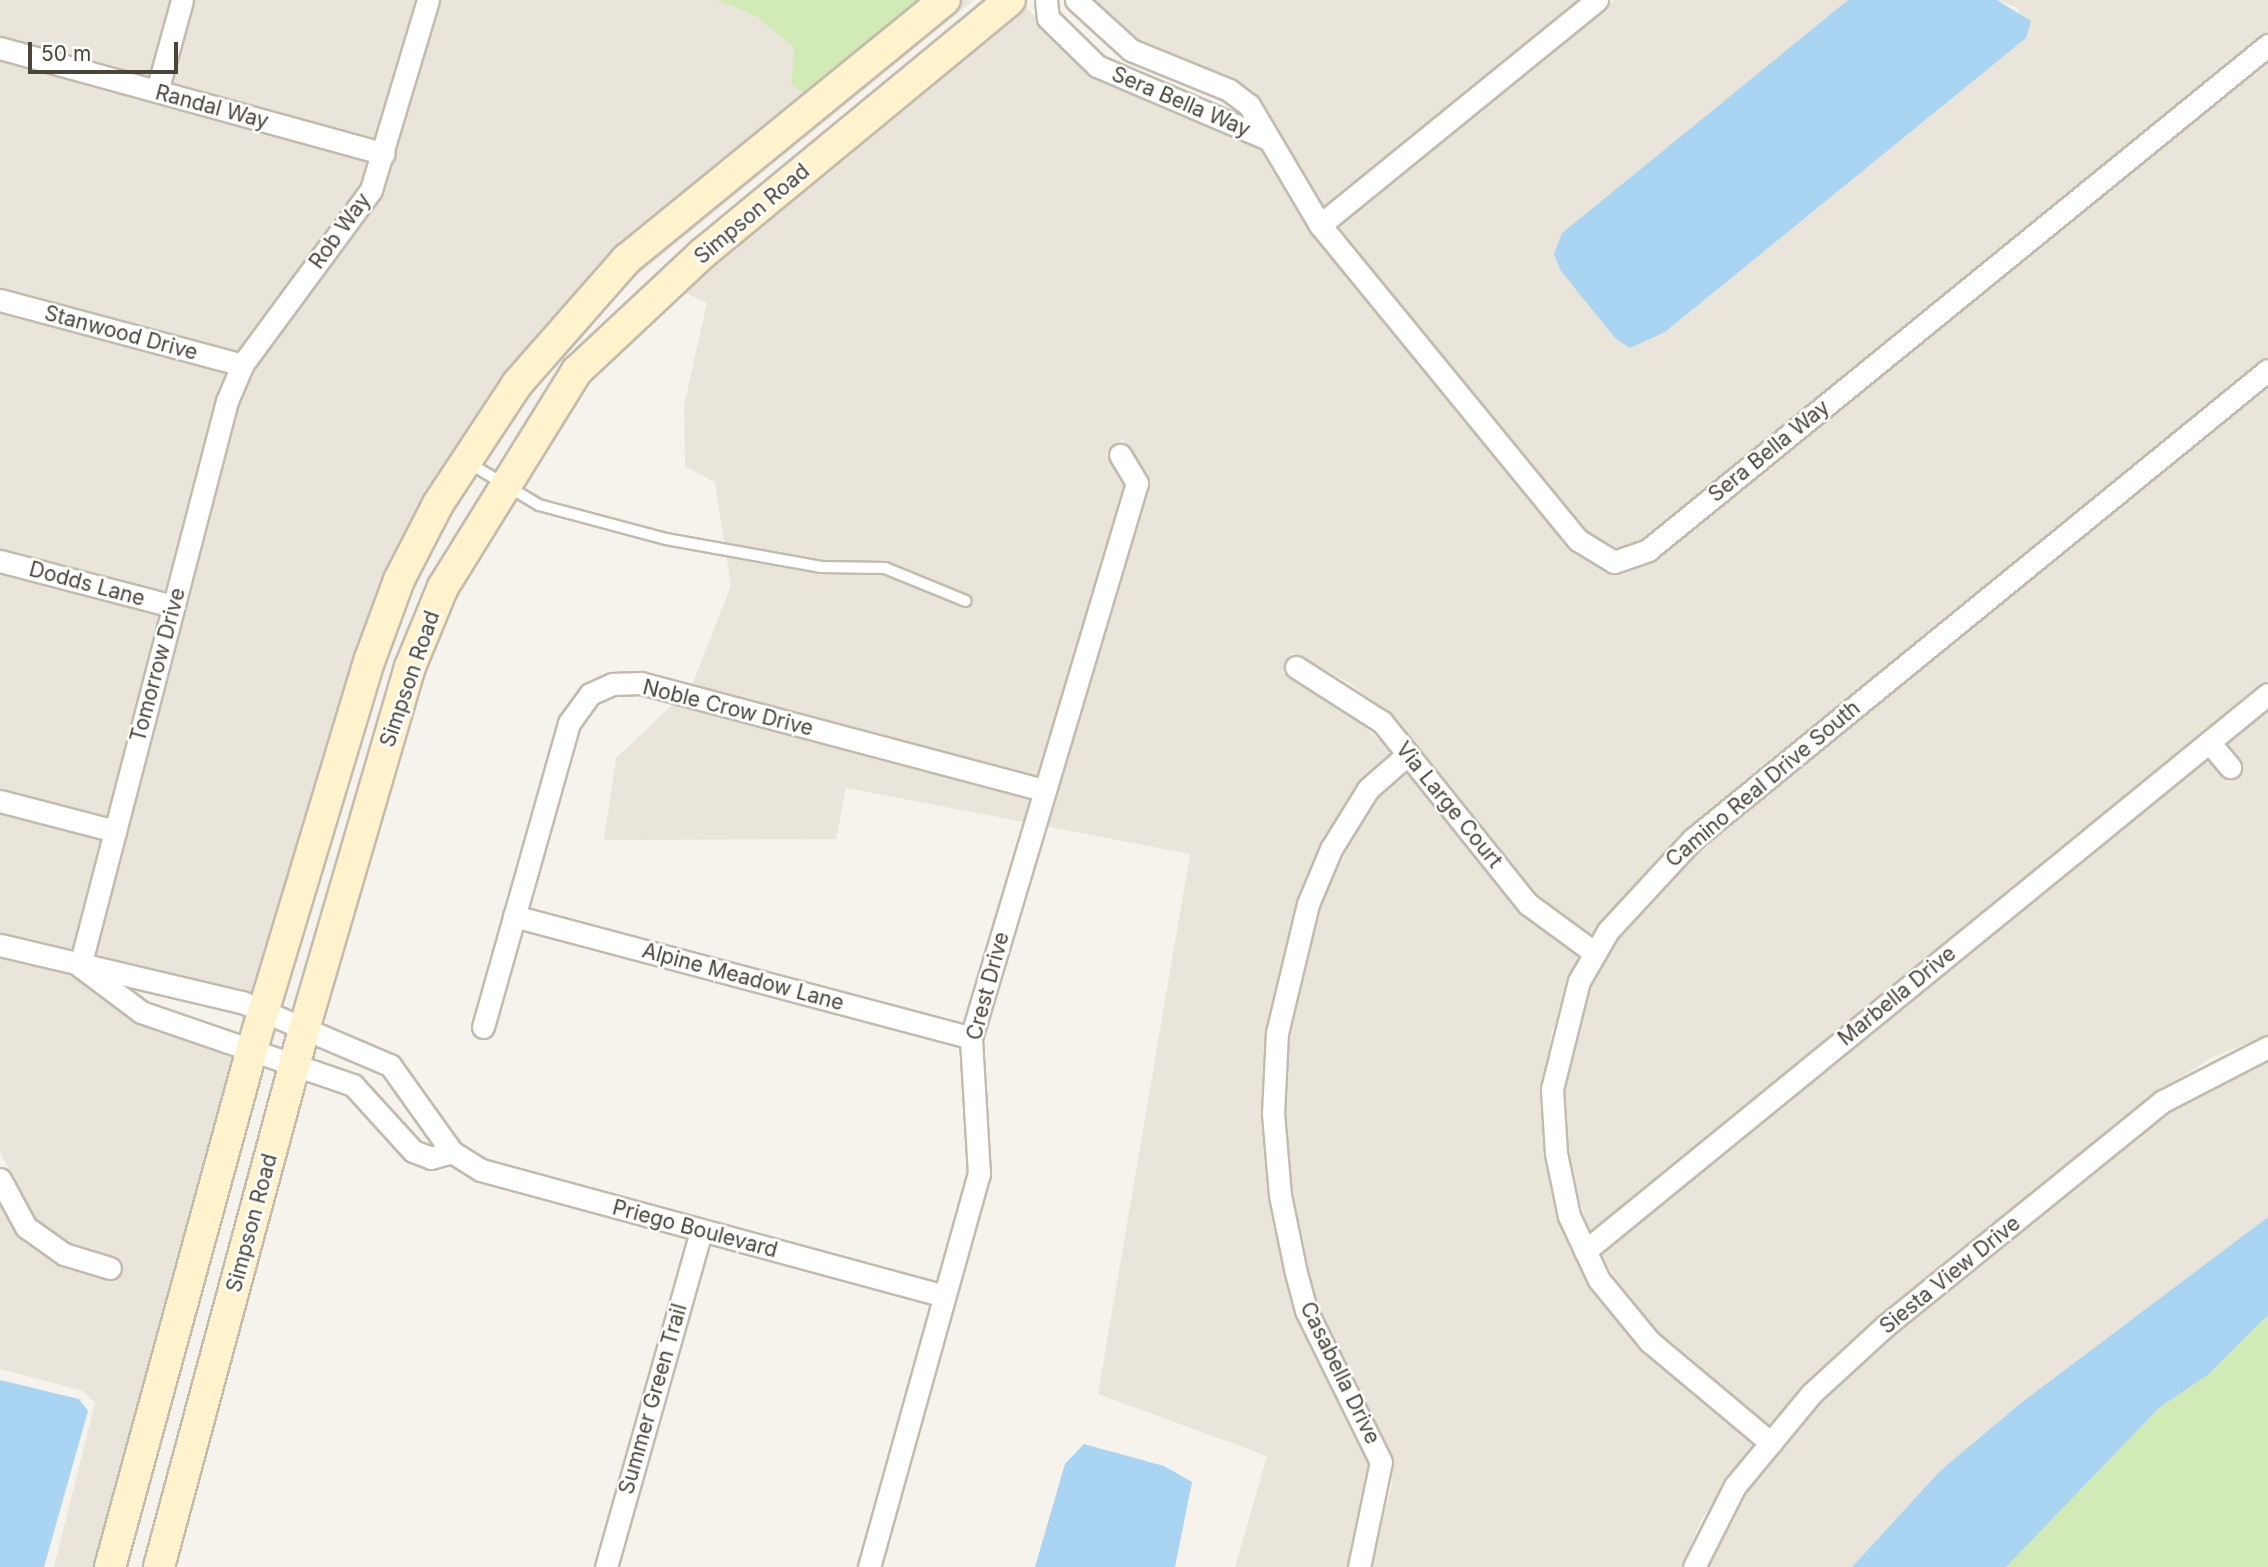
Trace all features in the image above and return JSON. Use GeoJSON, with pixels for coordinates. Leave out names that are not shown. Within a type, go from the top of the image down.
{"type":"FeatureCollection","features":[{"type":"Feature","properties":{"kind":"main road","name":"Simpson Road"},"geometry":{"type":"LineString","coordinates":[[110,1567],[252,1049],[370,659],[400,580],[464,460],[555,334],[627,259],[945,0]]}},
{"type":"Feature","properties":{"kind":"main road","name":"Simpson Road"},"geometry":{"type":"LineString","coordinates":[[159,1567],[305,1026],[410,667],[443,587],[502,483],[577,371],[702,254],[1010,0]]}},
{"type":"Feature","properties":{"kind":"street"},"geometry":{"type":"LineString","coordinates":[[157,92],[182,0]]}},
{"type":"Feature","properties":{"kind":"street","name":"Rob Way"},"geometry":{"type":"LineString","coordinates":[[242,365],[371,190],[384,154],[428,0]]}},
{"type":"Feature","properties":{"kind":"street","name":"Sera Bella Way"},"geometry":{"type":"LineString","coordinates":[[1046,0],[1048,18],[1097,66],[1236,120],[1268,140]]}},
{"type":"Feature","properties":{"kind":"street","name":"Sera Bella Way"},"geometry":{"type":"LineString","coordinates":[[1076,0],[1131,50],[1229,90],[1249,105],[1320,225],[1578,540],[1604,559],[1623,562],[1659,542],[2268,45]]}},
{"type":"Feature","properties":{"kind":"street"},"geometry":{"type":"LineString","coordinates":[[1320,225],[1597,0]]}},
{"type":"Feature","properties":{"kind":"street","name":"Randal Way"},"geometry":{"type":"LineString","coordinates":[[0,48],[384,154]]}},
{"type":"Feature","properties":{"kind":"street","name":"Stanwood Drive"},"geometry":{"type":"LineString","coordinates":[[0,300],[242,365]]}},
{"type":"Feature","properties":{"kind":"street","name":"Tomorrow Drive"},"geometry":{"type":"LineString","coordinates":[[80,966],[173,606],[242,365]]}},
{"type":"Feature","properties":{"kind":"street","name":"Camino Real Drive South"},"geometry":{"type":"LineString","coordinates":[[1771,1443],[1650,1342],[1599,1280],[1569,1216],[1556,1153],[1552,1088],[1562,1035],[1595,953],[1647,884],[1693,839],[2268,370]]}},
{"type":"Feature","properties":{"kind":"street","name":"Crest Drive"},"geometry":{"type":"LineString","coordinates":[[869,1567],[942,1295],[979,1174],[971,1038],[1137,483],[1120,455]]}},
{"type":"Feature","properties":{"kind":"street","name":"Dodds Lane"},"geometry":{"type":"LineString","coordinates":[[0,561],[173,606]]}},
{"type":"Feature","properties":{"kind":"street","name":"Via Large Court"},"geometry":{"type":"LineString","coordinates":[[1296,667],[1353,700],[1408,754],[1528,904],[1595,953]]}},
{"type":"Feature","properties":{"kind":"street","name":"Noble Crow Drive"},"geometry":{"type":"LineString","coordinates":[[482,1027],[569,723],[590,694],[612,684],[640,683],[1044,790]]}},
{"type":"Feature","properties":{"kind":"street","name":"Marbella Drive"},"geometry":{"type":"LineString","coordinates":[[1585,1251],[2268,694]]}},
{"type":"Feature","properties":{"kind":"street"},"geometry":{"type":"LineString","coordinates":[[2210,742],[2230,767]]}},
{"type":"Feature","properties":{"kind":"street","name":"Casabella Drive"},"geometry":{"type":"LineString","coordinates":[[1359,1567],[1381,1462],[1306,1310],[1296,1273],[1275,1141],[1277,1033],[1308,904],[1331,849],[1368,789],[1408,754]]}},
{"type":"Feature","properties":{"kind":"street"},"geometry":{"type":"LineString","coordinates":[[0,800],[115,831]]}},
{"type":"Feature","properties":{"kind":"street","name":"Alpine Meadow Lane"},"geometry":{"type":"LineString","coordinates":[[514,916],[971,1038]]}},
{"type":"Feature","properties":{"kind":"street"},"geometry":{"type":"LineString","coordinates":[[0,945],[80,966],[141,1012],[353,1085],[374,1100],[413,1151],[430,1158],[452,1152]]}},
{"type":"Feature","properties":{"kind":"street","name":"Priego Boulevard"},"geometry":{"type":"LineString","coordinates":[[80,966],[127,970],[264,1010],[390,1065],[452,1152],[481,1170],[942,1295]]}},
{"type":"Feature","properties":{"kind":"street","name":"Siesta View Drive"},"geometry":{"type":"LineString","coordinates":[[1694,1567],[1710,1525],[1771,1443],[1811,1394],[1885,1326],[2163,1101],[2216,1068],[2268,1047]]}},
{"type":"Feature","properties":{"kind":"street"},"geometry":{"type":"LineString","coordinates":[[0,1179],[26,1227],[64,1254],[110,1268]]}},
{"type":"Feature","properties":{"kind":"street","name":"Summer Green Trail"},"geometry":{"type":"LineString","coordinates":[[606,1567],[701,1231]]}},
{"type":"Feature","properties":{"kind":"lane"},"geometry":{"type":"LineString","coordinates":[[464,460],[539,505],[666,539],[822,567],[885,568],[966,601]]}},
{"type":"Feature","properties":{"kind":"shaded area"},"geometry":{"type":"Polygon","coordinates":[[[0,0],[171,0],[150,77],[0,36],[0,0]]]}},
{"type":"Feature","properties":{"kind":"shaded area"},"geometry":{"type":"Polygon","coordinates":[[[192,0],[417,0],[377,140],[170,83],[192,0]]]}},
{"type":"Feature","properties":{"kind":"shaded area"},"geometry":{"type":"Polygon","coordinates":[[[439,0],[717,0],[756,16],[794,48],[791,85],[864,83],[960,0],[974,0],[630,281],[519,399],[446,508],[381,656],[279,1006],[93,957],[237,404],[251,370],[379,197],[439,0]]]}},
{"type":"Feature","properties":{"kind":"shaded area"},"geometry":{"type":"Polygon","coordinates":[[[1019,0],[1092,76],[1260,149],[1317,241],[1570,548],[1611,573],[1654,559],[2268,59],[2268,356],[1687,830],[1592,937],[1535,895],[1389,713],[1348,682],[1291,652],[1282,673],[1337,702],[1393,753],[1359,782],[1321,845],[1298,902],[1267,1033],[1263,1116],[1269,1197],[1286,1277],[1296,1316],[1370,1465],[1348,1567],[1235,1567],[1267,1456],[1098,1394],[1190,854],[1044,826],[1147,486],[1123,439],[1106,453],[1125,486],[1037,777],[692,685],[731,586],[715,482],[685,466],[684,405],[707,303],[665,283],[1019,0]]]}},
{"type":"Feature","properties":{"kind":"shaded area"},"geometry":{"type":"Polygon","coordinates":[[[1091,0],[1580,0],[1323,208],[1255,96],[1233,79],[1136,40],[1091,0]]]}},
{"type":"Feature","properties":{"kind":"shaded area"},"geometry":{"type":"Polygon","coordinates":[[[1614,0],[1848,0],[1562,233],[1665,332],[2026,38],[2018,8],[1997,0],[2268,0],[2268,30],[1643,541],[1616,550],[1586,531],[1336,226],[1614,0]]]}},
{"type":"Feature","properties":{"kind":"shaded area"},"geometry":{"type":"Polygon","coordinates":[[[0,61],[370,163],[362,185],[239,351],[0,288],[0,61]]]}},
{"type":"Feature","properties":{"kind":"shaded area"},"geometry":{"type":"Polygon","coordinates":[[[0,312],[227,373],[166,592],[0,549],[0,312]]]}},
{"type":"Feature","properties":{"kind":"shaded area"},"geometry":{"type":"Polygon","coordinates":[[[2268,384],[2268,680],[1589,1233],[1566,1151],[1563,1089],[1589,986],[1616,938],[1700,848],[2268,384]]]}},
{"type":"Feature","properties":{"kind":"shaded area"},"geometry":{"type":"Polygon","coordinates":[[[0,573],[161,615],[108,817],[0,788],[0,573]]]}},
{"type":"Feature","properties":{"kind":"shaded area"},"geometry":{"type":"Polygon","coordinates":[[[673,704],[1031,799],[1024,822],[846,788],[836,839],[604,840],[616,758],[673,704]]]}},
{"type":"Feature","properties":{"kind":"shaded area"},"geometry":{"type":"Polygon","coordinates":[[[2268,708],[2268,1035],[2213,1057],[2157,1092],[1879,1317],[1770,1427],[1657,1334],[1598,1254],[2207,757],[2229,783],[2244,767],[2225,743],[2268,708]]]}},
{"type":"Feature","properties":{"kind":"shaded area"},"geometry":{"type":"Polygon","coordinates":[[[1406,770],[1519,912],[1581,958],[1552,1032],[1542,1090],[1545,1155],[1558,1219],[1589,1286],[1644,1352],[1755,1445],[1701,1520],[1682,1567],[1370,1567],[1392,1484],[1391,1459],[1315,1305],[1290,1193],[1284,1113],[1288,1034],[1317,908],[1375,796],[1406,770]]]}},
{"type":"Feature","properties":{"kind":"shaded area"},"geometry":{"type":"Polygon","coordinates":[[[0,813],[102,839],[73,952],[0,933],[0,813]]]}},
{"type":"Feature","properties":{"kind":"shaded area"},"geometry":{"type":"Polygon","coordinates":[[[0,957],[75,977],[138,1023],[264,1061],[121,1567],[54,1567],[95,1403],[83,1391],[0,1369],[0,1203],[20,1236],[61,1265],[116,1282],[123,1260],[69,1243],[34,1218],[0,1152],[0,957]]]}},
{"type":"Feature","properties":{"kind":"shaded area"},"geometry":{"type":"Polygon","coordinates":[[[2268,1059],[2268,1217],[2022,1402],[1940,1471],[1852,1567],[1705,1567],[1743,1493],[1818,1402],[1892,1335],[2168,1111],[2268,1059]]]}},
{"type":"Feature","properties":{"kind":"green space"},"geometry":{"type":"Polygon","coordinates":[[[717,0],[960,0],[864,83],[813,97],[791,85],[794,48],[756,16],[717,0]]]}},
{"type":"Feature","properties":{"kind":"green space"},"geometry":{"type":"Polygon","coordinates":[[[2268,1315],[2268,1567],[2006,1567],[2159,1408],[2209,1374],[2268,1315]]]}},
{"type":"Feature","properties":{"kind":"water"},"geometry":{"type":"Polygon","coordinates":[[[1848,0],[1997,0],[2031,21],[2026,38],[1665,332],[1630,348],[1615,338],[1561,271],[1554,254],[1562,233],[1848,0]]]}},
{"type":"Feature","properties":{"kind":"water"},"geometry":{"type":"Polygon","coordinates":[[[2268,1217],[2268,1315],[2209,1374],[2159,1408],[2006,1567],[1852,1567],[1940,1471],[2022,1402],[2268,1217]]]}},
{"type":"Feature","properties":{"kind":"water"},"geometry":{"type":"Polygon","coordinates":[[[0,1380],[79,1399],[88,1411],[44,1567],[0,1567],[0,1380]]]}},
{"type":"Feature","properties":{"kind":"water"},"geometry":{"type":"Polygon","coordinates":[[[1084,1444],[1164,1466],[1192,1482],[1175,1567],[1035,1567],[1065,1464],[1084,1444]]]}}]}
